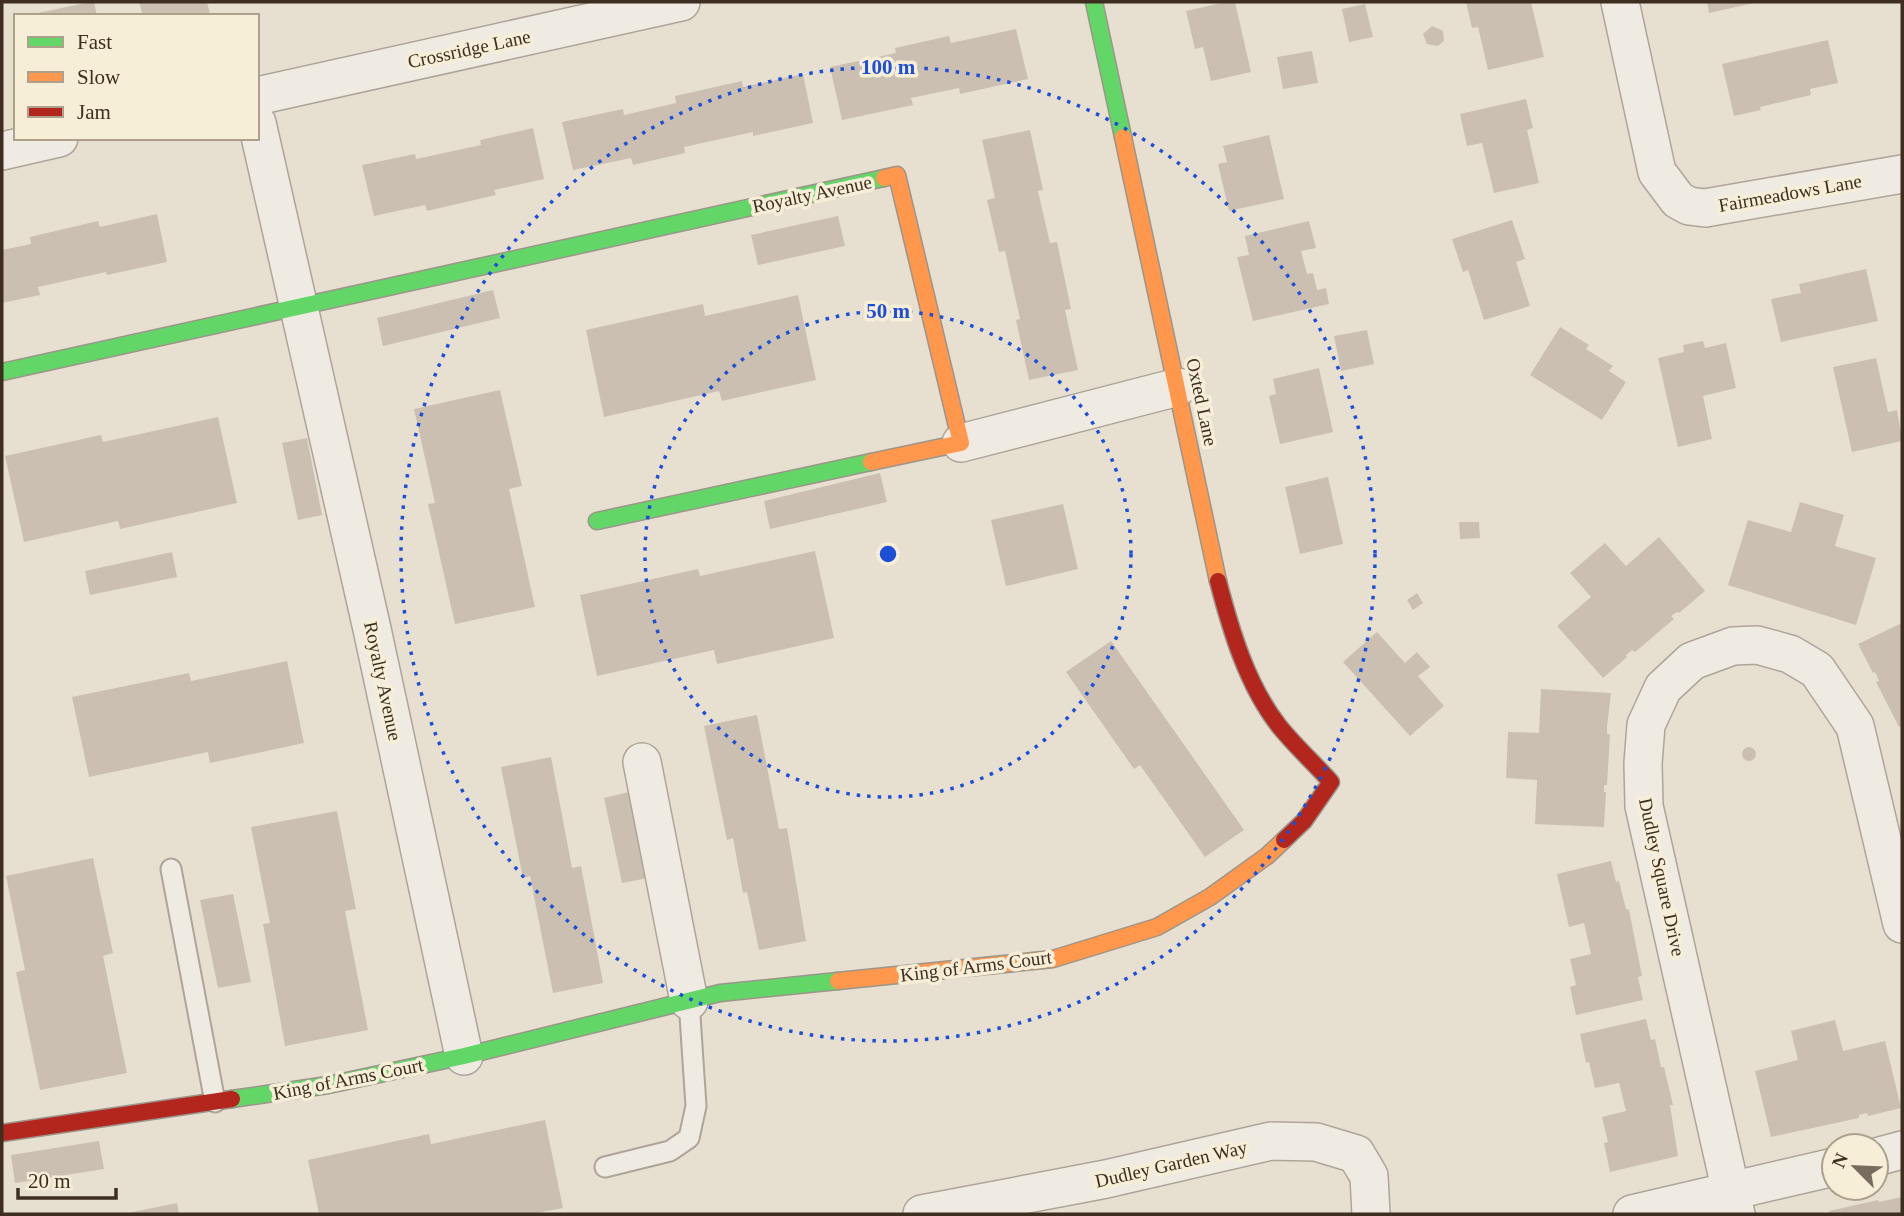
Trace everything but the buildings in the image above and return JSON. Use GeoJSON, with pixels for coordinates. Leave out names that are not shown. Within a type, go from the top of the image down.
{"type":"FeatureCollection","features":[{"type":"Feature","properties":{"kind":"street","name":"Crossridge Lane"},"geometry":{"type":"LineString","coordinates":[[259,96],[681,2]]}},
{"type":"Feature","properties":{"kind":"street","name":"Oxted Lane"},"geometry":{"type":"LineString","coordinates":[[1094,2],[1214,564],[1231,632],[1248,675],[1274,720],[1331,782]]}},
{"type":"Feature","properties":{"kind":"street","name":"Fairmeadows Lane"},"geometry":{"type":"LineString","coordinates":[[1620,2],[1657,172],[1678,200],[1689,206],[1705,208],[1902,174]]}},
{"type":"Feature","properties":{"kind":"street","name":"Royalty Avenue"},"geometry":{"type":"LineString","coordinates":[[259,132],[372,629],[464,1056]]}},
{"type":"Feature","properties":{"kind":"street"},"geometry":{"type":"LineString","coordinates":[[2,150],[50,140]]}},
{"type":"Feature","properties":{"kind":"street","name":"Royalty Avenue"},"geometry":{"type":"LineString","coordinates":[[2,372],[897,175],[961,443]]}},
{"type":"Feature","properties":{"kind":"street"},"geometry":{"type":"LineString","coordinates":[[597,521],[961,443],[1178,387]]}},
{"type":"Feature","properties":{"kind":"street","name":"Dudley Square Drive"},"geometry":{"type":"LineString","coordinates":[[1734,1203],[1644,806],[1646,725],[1663,688],[1692,661],[1733,646],[1757,645],[1790,654],[1817,670],[1856,726],[1902,924]]}},
{"type":"Feature","properties":{"kind":"street"},"geometry":{"type":"LineString","coordinates":[[642,762],[689,1001]]}},
{"type":"Feature","properties":{"kind":"street","name":"King of Arms Court"},"geometry":{"type":"LineString","coordinates":[[2,1133],[328,1086],[464,1056],[720,993],[1053,959],[1157,927],[1210,897],[1267,856],[1304,821],[1331,782]]}},
{"type":"Feature","properties":{"kind":"street","name":"Dudley Garden Way"},"geometry":{"type":"LineString","coordinates":[[922,1214],[1106,1179],[1271,1141],[1316,1142],[1356,1154],[1369,1176],[1371,1214]]}},
{"type":"Feature","properties":{"kind":"street"},"geometry":{"type":"LineString","coordinates":[[1632,1214],[1734,1203],[1820,1172]]}},
{"type":"Feature","properties":{"kind":"lane"},"geometry":{"type":"LineString","coordinates":[[171,869],[215,1102]]}},
{"type":"Feature","properties":{"kind":"lane"},"geometry":{"type":"LineString","coordinates":[[606,1167],[670,1151],[689,1138],[696,1106],[689,1001]]}},
{"type":"Feature","properties":{"kind":"traffic: fast"},"geometry":{"type":"LineString","coordinates":[[1094,2],[1123,137]]}},
{"type":"Feature","properties":{"kind":"traffic: fast"},"geometry":{"type":"LineString","coordinates":[[2,372],[884,178]]}},
{"type":"Feature","properties":{"kind":"traffic: fast"},"geometry":{"type":"LineString","coordinates":[[597,521],[871,462]]}},
{"type":"Feature","properties":{"kind":"traffic: fast"},"geometry":{"type":"LineString","coordinates":[[232,1099],[328,1085],[464,1056],[720,993],[838,981]]}},
{"type":"Feature","properties":{"kind":"traffic: slow"},"geometry":{"type":"LineString","coordinates":[[1123,137],[1218,581]]}},
{"type":"Feature","properties":{"kind":"traffic: slow"},"geometry":{"type":"LineString","coordinates":[[871,462],[961,443],[897,175],[884,178]]}},
{"type":"Feature","properties":{"kind":"traffic: slow"},"geometry":{"type":"LineString","coordinates":[[838,981],[1053,959],[1157,927],[1210,897],[1267,856],[1284,840]]}},
{"type":"Feature","properties":{"kind":"traffic: jam"},"geometry":{"type":"LineString","coordinates":[[1218,581],[1235,638],[1258,693],[1291,741],[1331,782],[1304,821],[1284,840]]}},
{"type":"Feature","properties":{"kind":"traffic: jam"},"geometry":{"type":"LineString","coordinates":[[2,1133],[232,1099]]}}]}
